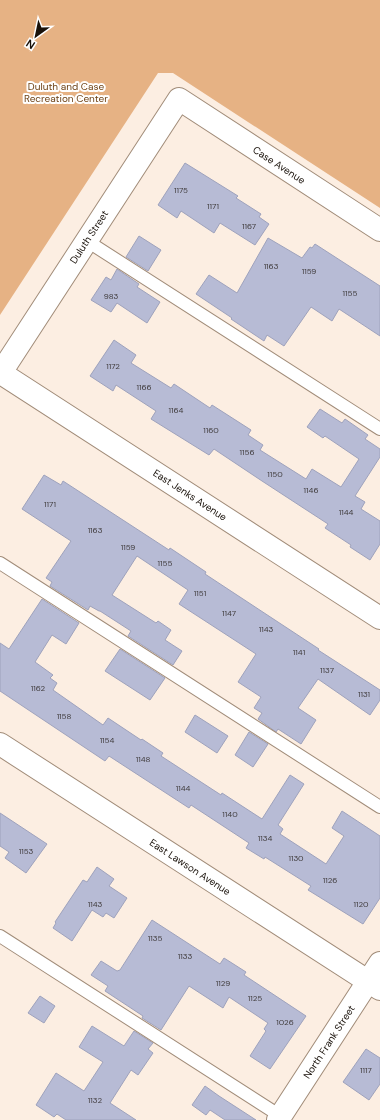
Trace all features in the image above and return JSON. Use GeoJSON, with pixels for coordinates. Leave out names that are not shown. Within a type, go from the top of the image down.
{"type":"FeatureCollection","features":[{"type":"Feature","properties":{"kind":"street","name":"Case Avenue"},"geometry":{"type":"LineString","coordinates":[[179,100],[380,230]]}},
{"type":"Feature","properties":{"kind":"street","name":"Duluth Street"},"geometry":{"type":"LineString","coordinates":[[0,373],[179,100]]}},
{"type":"Feature","properties":{"kind":"street","name":"East Jenks Avenue"},"geometry":{"type":"LineString","coordinates":[[0,373],[380,618]]}},
{"type":"Feature","properties":{"kind":"street","name":"East Lawson Avenue"},"geometry":{"type":"LineString","coordinates":[[0,744],[374,985]]}},
{"type":"Feature","properties":{"kind":"street","name":"North Frank Street"},"geometry":{"type":"LineString","coordinates":[[281,1119],[374,985],[380,963]]}},
{"type":"Feature","properties":{"kind":"lane"},"geometry":{"type":"LineString","coordinates":[[87,240],[380,429]]}},
{"type":"Feature","properties":{"kind":"lane"},"geometry":{"type":"LineString","coordinates":[[0,563],[380,806]]}},
{"type":"Feature","properties":{"kind":"lane"},"geometry":{"type":"LineString","coordinates":[[0,936],[281,1119]]}},
{"type":"Feature","properties":{"kind":"green space","name":"Duluth and Case Recreation Center"},"geometry":{"type":"Polygon","coordinates":[[[0,0],[380,0],[380,208],[173,73],[158,73],[0,315],[0,0]]]}},
{"type":"Feature","properties":{"kind":"building"},"geometry":{"type":"Polygon","coordinates":[[[185,163],[238,196],[236,198],[261,214],[259,217],[269,224],[255,245],[220,223],[214,233],[181,211],[177,218],[158,205],[185,163]]]}},
{"type":"Feature","properties":{"kind":"building"},"geometry":{"type":"Polygon","coordinates":[[[139,236],[161,250],[148,271],[126,257],[139,236]]]}},
{"type":"Feature","properties":{"kind":"building"},"geometry":{"type":"Polygon","coordinates":[[[268,238],[302,258],[310,247],[312,248],[315,244],[380,286],[380,336],[339,309],[332,321],[311,307],[284,346],[267,335],[264,341],[196,294],[209,275],[237,293],[268,238]]]}},
{"type":"Feature","properties":{"kind":"building"},"geometry":{"type":"Polygon","coordinates":[[[117,269],[139,284],[137,287],[160,302],[147,323],[117,303],[111,312],[91,300],[106,277],[111,280],[117,269]]]}},
{"type":"Feature","properties":{"kind":"building"},"geometry":{"type":"Polygon","coordinates":[[[114,340],[136,355],[131,363],[171,388],[174,384],[210,408],[212,405],[251,430],[248,435],[263,445],[260,450],[306,479],[312,469],[341,487],[359,459],[325,436],[323,438],[307,427],[320,409],[342,423],[345,419],[368,435],[365,439],[380,449],[380,457],[355,496],[365,502],[361,509],[380,521],[380,544],[370,560],[350,547],[351,545],[325,528],[328,524],[214,449],[209,455],[151,419],[156,411],[116,385],[113,391],[90,376],[114,340]]]}},
{"type":"Feature","properties":{"kind":"building"},"geometry":{"type":"Polygon","coordinates":[[[44,475],[61,485],[63,481],[169,550],[170,548],[206,572],[205,574],[380,690],[380,700],[370,715],[318,679],[298,708],[316,720],[301,744],[278,729],[276,732],[258,719],[262,713],[254,708],[261,697],[238,682],[256,654],[179,604],[188,590],[137,556],[112,595],[156,623],[158,621],[171,630],[165,640],[182,651],[173,665],[128,636],[131,631],[100,611],[90,606],[88,610],[50,586],[52,582],[46,578],[71,541],[22,509],[44,475]]]}},
{"type":"Feature","properties":{"kind":"building"},"geometry":{"type":"Polygon","coordinates":[[[42,599],[79,623],[66,644],[52,635],[35,662],[53,675],[50,678],[57,683],[53,690],[103,725],[108,718],[163,753],[161,756],[221,795],[222,793],[262,819],[290,775],[304,784],[278,825],[283,829],[280,834],[326,864],[344,836],[332,828],[342,811],[380,836],[380,898],[363,924],[308,890],[311,886],[265,857],[264,859],[246,848],[249,843],[191,805],[189,808],[109,756],[105,761],[0,691],[0,643],[9,649],[42,599]]]}},
{"type":"Feature","properties":{"kind":"building"},"geometry":{"type":"Polygon","coordinates":[[[120,649],[165,678],[150,700],[105,671],[120,649]]]}},
{"type":"Feature","properties":{"kind":"building"},"geometry":{"type":"Polygon","coordinates":[[[195,715],[228,736],[217,753],[185,732],[195,715]]]}},
{"type":"Feature","properties":{"kind":"building"},"geometry":{"type":"Polygon","coordinates":[[[249,732],[268,744],[253,767],[235,755],[249,732]]]}},
{"type":"Feature","properties":{"kind":"building"},"geometry":{"type":"Polygon","coordinates":[[[0,813],[47,844],[26,873],[5,858],[9,852],[0,846],[0,813]]]}},
{"type":"Feature","properties":{"kind":"building"},"geometry":{"type":"Polygon","coordinates":[[[97,867],[114,879],[109,886],[127,898],[114,918],[106,913],[103,917],[92,910],[72,941],[53,928],[56,923],[55,922],[83,880],[87,882],[97,867]]]}},
{"type":"Feature","properties":{"kind":"building"},"geometry":{"type":"Polygon","coordinates":[[[152,920],[220,964],[224,958],[246,972],[244,975],[306,1016],[270,1069],[250,1056],[266,1031],[264,1029],[268,1023],[229,997],[223,1008],[189,986],[161,1030],[142,1018],[143,1016],[105,991],[108,986],[91,975],[101,961],[117,971],[120,970],[152,920]]]}},
{"type":"Feature","properties":{"kind":"building"},"geometry":{"type":"Polygon","coordinates":[[[40,996],[55,1006],[44,1023],[28,1013],[40,996]]]}},
{"type":"Feature","properties":{"kind":"building"},"geometry":{"type":"Polygon","coordinates":[[[92,1026],[124,1046],[134,1031],[153,1043],[148,1049],[153,1053],[138,1075],[131,1070],[110,1103],[136,1120],[66,1120],[57,1114],[54,1117],[36,1105],[56,1073],[84,1091],[103,1062],[79,1047],[92,1026]]]}},
{"type":"Feature","properties":{"kind":"building"},"geometry":{"type":"Polygon","coordinates":[[[366,1049],[380,1058],[380,1084],[369,1100],[343,1082],[366,1049]]]}},
{"type":"Feature","properties":{"kind":"building"},"geometry":{"type":"Polygon","coordinates":[[[205,1086],[256,1120],[225,1120],[210,1110],[206,1115],[192,1105],[205,1086]]]}}]}
